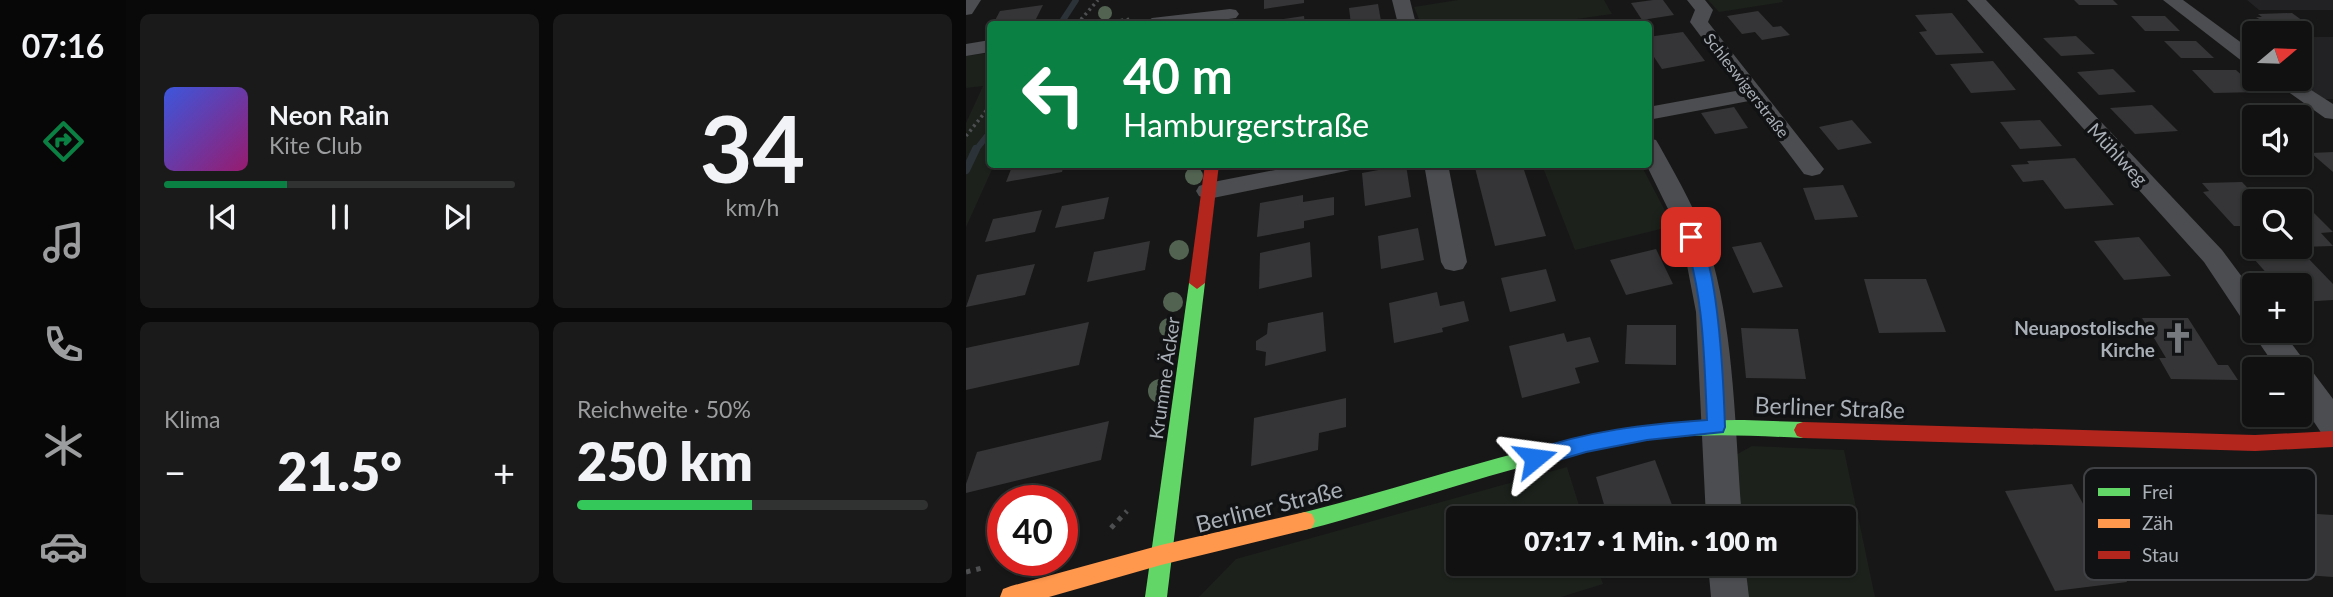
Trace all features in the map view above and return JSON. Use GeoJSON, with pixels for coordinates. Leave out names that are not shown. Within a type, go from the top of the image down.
{"type":"FeatureCollection","features":[{"type":"Feature","properties":{"kind":"street"},"geometry":{"type":"LineString","coordinates":[[966,9],[972,0]]}},
{"type":"Feature","properties":{"kind":"street"},"geometry":{"type":"LineString","coordinates":[[1401,0],[1406,21]]}},
{"type":"Feature","properties":{"kind":"street","name":"Schleswigerstraße"},"geometry":{"type":"LineString","coordinates":[[1696,0],[1704,10],[1699,22],[1812,169]]}},
{"type":"Feature","properties":{"kind":"street","name":"Mühlweg"},"geometry":{"type":"LineString","coordinates":[[1976,0],[2213,256],[2242,297]]}},
{"type":"Feature","properties":{"kind":"street"},"geometry":{"type":"LineString","coordinates":[[2172,0],[2242,53]]}},
{"type":"Feature","properties":{"kind":"street"},"geometry":{"type":"LineString","coordinates":[[1174,21],[1231,13]]}},
{"type":"Feature","properties":{"kind":"street"},"geometry":{"type":"LineString","coordinates":[[966,50],[987,46]]}},
{"type":"Feature","properties":{"kind":"street"},"geometry":{"type":"LineString","coordinates":[[2299,91],[2333,113]]}},
{"type":"Feature","properties":{"kind":"street"},"geometry":{"type":"LineString","coordinates":[[1652,113],[1754,94]]}},
{"type":"Feature","properties":{"kind":"street"},"geometry":{"type":"LineString","coordinates":[[1652,153],[1683,213],[1699,260],[1710,312],[1723,506]]}},
{"type":"Feature","properties":{"kind":"street","name":"Krumme Äcker"},"geometry":{"type":"LineString","coordinates":[[1156,597],[1211,168]]}},
{"type":"Feature","properties":{"kind":"street"},"geometry":{"type":"LineString","coordinates":[[1208,191],[1326,168]]}},
{"type":"Feature","properties":{"kind":"street"},"geometry":{"type":"LineString","coordinates":[[1437,168],[1454,262]]}},
{"type":"Feature","properties":{"kind":"street"},"geometry":{"type":"LineString","coordinates":[[2312,394],[2333,424]]}},
{"type":"Feature","properties":{"kind":"street","name":"Berliner Straße"},"geometry":{"type":"LineString","coordinates":[[1011,597],[1161,555],[1346,511],[1586,443],[1647,432],[1716,427],[2255,443],[2333,439]]}},
{"type":"Feature","properties":{"kind":"street"},"geometry":{"type":"LineString","coordinates":[[1728,576],[1730,597]]}},
{"type":"Feature","properties":{"kind":"path"},"geometry":{"type":"LineString","coordinates":[[1080,21],[1098,0]]}},
{"type":"Feature","properties":{"kind":"path"},"geometry":{"type":"LineString","coordinates":[[966,136],[987,110]]}},
{"type":"Feature","properties":{"kind":"shaded area"},"geometry":{"type":"Polygon","coordinates":[[[1458,0],[1604,0],[1612,14],[1562,21],[1420,21],[1414,7],[1458,0]]]}},
{"type":"Feature","properties":{"kind":"shaded area"},"geometry":{"type":"Polygon","coordinates":[[[1708,0],[1782,0],[1783,2],[1719,12],[1708,0]]]}},
{"type":"Feature","properties":{"kind":"shaded area"},"geometry":{"type":"Polygon","coordinates":[[[2247,0],[2333,0],[2333,10],[2259,10],[2247,0]]]}},
{"type":"Feature","properties":{"kind":"shaded area"},"geometry":{"type":"Polygon","coordinates":[[[2312,37],[2333,37],[2333,99],[2311,99],[2299,91],[2312,91],[2312,37]]]}},
{"type":"Feature","properties":{"kind":"shaded area"},"geometry":{"type":"Polygon","coordinates":[[[987,53],[987,168],[993,168],[966,227],[966,123],[983,86],[966,88],[966,56],[987,53]]]}},
{"type":"Feature","properties":{"kind":"shaded area"},"geometry":{"type":"Polygon","coordinates":[[[1543,168],[1643,168],[1673,226],[1575,250],[1543,168]]]}},
{"type":"Feature","properties":{"kind":"shaded area"},"geometry":{"type":"Polygon","coordinates":[[[1752,446],[1844,450],[1856,506],[1735,506],[1732,457],[1752,446]]]}},
{"type":"Feature","properties":{"kind":"shaded area"},"geometry":{"type":"Polygon","coordinates":[[[1567,467],[1579,506],[1446,506],[1446,576],[1600,576],[1603,584],[1561,597],[1199,597],[1236,559],[1567,467]]]}},
{"type":"Feature","properties":{"kind":"shaded area"},"geometry":{"type":"Polygon","coordinates":[[[1856,507],[1875,597],[1742,597],[1741,576],[1856,576],[1856,507]]]}},
{"type":"Feature","properties":{"kind":"building"},"geometry":{"type":"Polygon","coordinates":[[[1264,0],[1304,0],[1304,3],[1264,9],[1264,0]]]}},
{"type":"Feature","properties":{"kind":"building"},"geometry":{"type":"Polygon","coordinates":[[[1663,0],[1674,15],[1642,20],[1631,3],[1663,0]]]}},
{"type":"Feature","properties":{"kind":"building"},"geometry":{"type":"Polygon","coordinates":[[[2074,0],[2113,0],[2118,5],[2079,5],[2074,0]]]}},
{"type":"Feature","properties":{"kind":"building"},"geometry":{"type":"Polygon","coordinates":[[[1378,4],[1381,21],[1351,21],[1349,8],[1378,4]]]}},
{"type":"Feature","properties":{"kind":"building"},"geometry":{"type":"Polygon","coordinates":[[[1043,5],[1035,21],[995,21],[1000,11],[1043,5]]]}},
{"type":"Feature","properties":{"kind":"building"},"geometry":{"type":"Polygon","coordinates":[[[1758,11],[1773,27],[1781,26],[1790,35],[1762,40],[1755,32],[1742,34],[1727,16],[1758,11]]]}},
{"type":"Feature","properties":{"kind":"building"},"geometry":{"type":"Polygon","coordinates":[[[1952,13],[1984,53],[1936,55],[1919,32],[1927,31],[1915,15],[1952,13]]]}},
{"type":"Feature","properties":{"kind":"building"},"geometry":{"type":"Polygon","coordinates":[[[2292,13],[2303,21],[2263,21],[2256,17],[2262,17],[2258,14],[2292,13]]]}},
{"type":"Feature","properties":{"kind":"building"},"geometry":{"type":"Polygon","coordinates":[[[1304,16],[1305,21],[1270,21],[1304,16]]]}},
{"type":"Feature","properties":{"kind":"building"},"geometry":{"type":"Polygon","coordinates":[[[2131,16],[2165,16],[2180,31],[2145,31],[2131,16]]]}},
{"type":"Feature","properties":{"kind":"building"},"geometry":{"type":"Polygon","coordinates":[[[1683,32],[1705,61],[1662,69],[1652,54],[1652,36],[1683,32]]]}},
{"type":"Feature","properties":{"kind":"building"},"geometry":{"type":"Polygon","coordinates":[[[2076,36],[2095,54],[2061,56],[2043,38],[2076,36]]]}},
{"type":"Feature","properties":{"kind":"building"},"geometry":{"type":"Polygon","coordinates":[[[2164,41],[2196,41],[2214,58],[2181,58],[2164,41]]]}},
{"type":"Feature","properties":{"kind":"building"},"geometry":{"type":"Polygon","coordinates":[[[1993,61],[2016,90],[1971,93],[1950,64],[1993,61]]]}},
{"type":"Feature","properties":{"kind":"building"},"geometry":{"type":"Polygon","coordinates":[[[2113,69],[2136,92],[2099,95],[2077,72],[2113,69]]]}},
{"type":"Feature","properties":{"kind":"building"},"geometry":{"type":"Polygon","coordinates":[[[2192,70],[2236,70],[2242,76],[2242,91],[2260,92],[2214,93],[2192,70]]]}},
{"type":"Feature","properties":{"kind":"building"},"geometry":{"type":"Polygon","coordinates":[[[2152,105],[2178,131],[2135,134],[2110,108],[2152,105]]]}},
{"type":"Feature","properties":{"kind":"building"},"geometry":{"type":"Polygon","coordinates":[[[1734,107],[1748,128],[1715,134],[1701,113],[1734,107]]]}},
{"type":"Feature","properties":{"kind":"building"},"geometry":{"type":"Polygon","coordinates":[[[1852,120],[1872,143],[1838,150],[1819,127],[1852,120]]]}},
{"type":"Feature","properties":{"kind":"building"},"geometry":{"type":"Polygon","coordinates":[[[2040,120],[2062,146],[2020,149],[2000,122],[2040,120]]]}},
{"type":"Feature","properties":{"kind":"building"},"geometry":{"type":"Polygon","coordinates":[[[2333,152],[2333,172],[2312,154],[2333,152]]]}},
{"type":"Feature","properties":{"kind":"building"},"geometry":{"type":"Polygon","coordinates":[[[2075,158],[2114,205],[2065,209],[2043,180],[2023,182],[2011,165],[2029,164],[2027,161],[2075,158]]]}},
{"type":"Feature","properties":{"kind":"building"},"geometry":{"type":"Polygon","coordinates":[[[1011,168],[1063,168],[1062,172],[1006,182],[1011,168]]]}},
{"type":"Feature","properties":{"kind":"building"},"geometry":{"type":"Polygon","coordinates":[[[1406,168],[1411,197],[1365,206],[1362,173],[1406,168]]]}},
{"type":"Feature","properties":{"kind":"building"},"geometry":{"type":"Polygon","coordinates":[[[1475,168],[1523,168],[1546,236],[1495,246],[1475,168]]]}},
{"type":"Feature","properties":{"kind":"building"},"geometry":{"type":"Polygon","coordinates":[[[2242,182],[2249,189],[2242,189],[2242,226],[2234,226],[2203,192],[2209,191],[2202,183],[2242,182]]]}},
{"type":"Feature","properties":{"kind":"building"},"geometry":{"type":"Polygon","coordinates":[[[1843,185],[1858,217],[1815,220],[1803,188],[1843,185]]]}},
{"type":"Feature","properties":{"kind":"building"},"geometry":{"type":"Polygon","coordinates":[[[1303,195],[1303,202],[1334,197],[1334,215],[1304,221],[1304,228],[1257,237],[1260,203],[1303,195]]]}},
{"type":"Feature","properties":{"kind":"building"},"geometry":{"type":"Polygon","coordinates":[[[1109,197],[1104,219],[1055,228],[1062,206],[1109,197]]]}},
{"type":"Feature","properties":{"kind":"building"},"geometry":{"type":"Polygon","coordinates":[[[1042,210],[1035,232],[985,242],[993,219],[1042,210]]]}},
{"type":"Feature","properties":{"kind":"building"},"geometry":{"type":"Polygon","coordinates":[[[2312,211],[2333,232],[2321,233],[2333,246],[2312,247],[2312,211]]]}},
{"type":"Feature","properties":{"kind":"building"},"geometry":{"type":"Polygon","coordinates":[[[1418,228],[1424,260],[1381,269],[1378,236],[1418,228]]]}},
{"type":"Feature","properties":{"kind":"building"},"geometry":{"type":"Polygon","coordinates":[[[2139,237],[2171,276],[2124,280],[2094,241],[2139,237]]]}},
{"type":"Feature","properties":{"kind":"building"},"geometry":{"type":"Polygon","coordinates":[[[1150,241],[1145,270],[1087,282],[1094,252],[1150,241]]]}},
{"type":"Feature","properties":{"kind":"building"},"geometry":{"type":"Polygon","coordinates":[[[1310,242],[1312,277],[1259,289],[1260,253],[1310,242]]]}},
{"type":"Feature","properties":{"kind":"building"},"geometry":{"type":"Polygon","coordinates":[[[1761,242],[1783,287],[1753,293],[1732,247],[1761,242]]]}},
{"type":"Feature","properties":{"kind":"building"},"geometry":{"type":"Polygon","coordinates":[[[1656,249],[1673,284],[1626,295],[1610,260],[1656,249]]]}},
{"type":"Feature","properties":{"kind":"building"},"geometry":{"type":"Polygon","coordinates":[[[2254,259],[2309,259],[2333,284],[2333,300],[2312,301],[2312,273],[2266,273],[2254,259]]]}},
{"type":"Feature","properties":{"kind":"building"},"geometry":{"type":"Polygon","coordinates":[[[1035,264],[1025,295],[966,307],[977,275],[1035,264]]]}},
{"type":"Feature","properties":{"kind":"building"},"geometry":{"type":"Polygon","coordinates":[[[1546,269],[1556,301],[1510,312],[1501,278],[1546,269]]]}},
{"type":"Feature","properties":{"kind":"building"},"geometry":{"type":"Polygon","coordinates":[[[1864,279],[1926,279],[1946,332],[1879,333],[1864,279]]]}},
{"type":"Feature","properties":{"kind":"building"},"geometry":{"type":"Polygon","coordinates":[[[1437,292],[1440,306],[1464,301],[1469,321],[1442,328],[1443,332],[1394,343],[1389,303],[1437,292]]]}},
{"type":"Feature","properties":{"kind":"building"},"geometry":{"type":"Polygon","coordinates":[[[1323,312],[1326,351],[1265,366],[1266,352],[1256,350],[1256,341],[1267,334],[1268,323],[1323,312]]]}},
{"type":"Feature","properties":{"kind":"building","name":"Neuapostolische Kirche"},"geometry":{"type":"Polygon","coordinates":[[[2142,318],[2188,318],[2218,365],[2228,365],[2238,380],[2171,379],[2159,358],[2166,358],[2142,318]]]}},
{"type":"Feature","properties":{"kind":"building"},"geometry":{"type":"Polygon","coordinates":[[[1089,322],[1079,365],[966,390],[966,348],[1089,322]]]}},
{"type":"Feature","properties":{"kind":"building"},"geometry":{"type":"Polygon","coordinates":[[[1627,325],[1676,325],[1676,365],[1625,364],[1627,325]]]}},
{"type":"Feature","properties":{"kind":"building"},"geometry":{"type":"Polygon","coordinates":[[[1741,328],[1798,329],[1806,379],[1746,378],[1741,328]]]}},
{"type":"Feature","properties":{"kind":"building"},"geometry":{"type":"Polygon","coordinates":[[[1564,333],[1567,342],[1590,337],[1599,362],[1575,368],[1580,383],[1522,398],[1509,346],[1564,333]]]}},
{"type":"Feature","properties":{"kind":"building"},"geometry":{"type":"Polygon","coordinates":[[[1346,398],[1346,427],[1319,433],[1318,450],[1251,466],[1254,418],[1346,398]]]}},
{"type":"Feature","properties":{"kind":"building"},"geometry":{"type":"Polygon","coordinates":[[[1109,421],[1101,460],[999,485],[987,485],[987,488],[966,493],[966,484],[977,452],[1109,421]]]}},
{"type":"Feature","properties":{"kind":"building"},"geometry":{"type":"Polygon","coordinates":[[[1655,460],[1672,506],[1604,506],[1596,477],[1655,460]]]}},
{"type":"Feature","properties":{"kind":"building"},"geometry":{"type":"Polygon","coordinates":[[[2072,484],[2084,505],[2084,580],[2127,582],[2055,591],[2005,491],[2072,484]]]}},
{"type":"Feature","properties":{"kind":"building"},"geometry":{"type":"Polygon","coordinates":[[[2316,514],[2333,515],[2333,577],[2316,576],[2316,514]]]}},
{"type":"Feature","properties":{"kind":"waterway"},"geometry":{"type":"LineString","coordinates":[[1063,20],[1076,0]]}},
{"type":"Feature","properties":{"kind":"waterway"},"geometry":{"type":"LineString","coordinates":[[975,151],[987,136]]}},
{"type":"Feature","properties":{"kind":"waterway"},"geometry":{"type":"LineString","coordinates":[[966,170],[975,151]]}},
{"type":"Feature","properties":{"kind":"traffic: fast"},"geometry":{"type":"LineString","coordinates":[[1156,597],[1197,283]]}},
{"type":"Feature","properties":{"kind":"traffic: fast"},"geometry":{"type":"LineString","coordinates":[[1305,521],[1558,451],[1644,433],[1703,428],[1803,430]]}},
{"type":"Feature","properties":{"kind":"traffic: slow"},"geometry":{"type":"LineString","coordinates":[[1011,597],[1161,555],[1305,521]]}},
{"type":"Feature","properties":{"kind":"traffic: jam"},"geometry":{"type":"LineString","coordinates":[[1197,283],[1211,168]]}},
{"type":"Feature","properties":{"kind":"traffic: jam"},"geometry":{"type":"LineString","coordinates":[[1803,430],[2255,443],[2333,439]]}},
{"type":"Feature","properties":{"kind":"place","name":"Neuapostolische Kirche"},"geometry":{"type":"Point","coordinates":[2178,338]}},
{"type":"Feature","properties":{"kind":"route"},"geometry":{"type":"LineString","coordinates":[[1535,458],[1586,443],[1647,432],[1716,427],[1710,312],[1699,260],[1691,237]]}}]}
